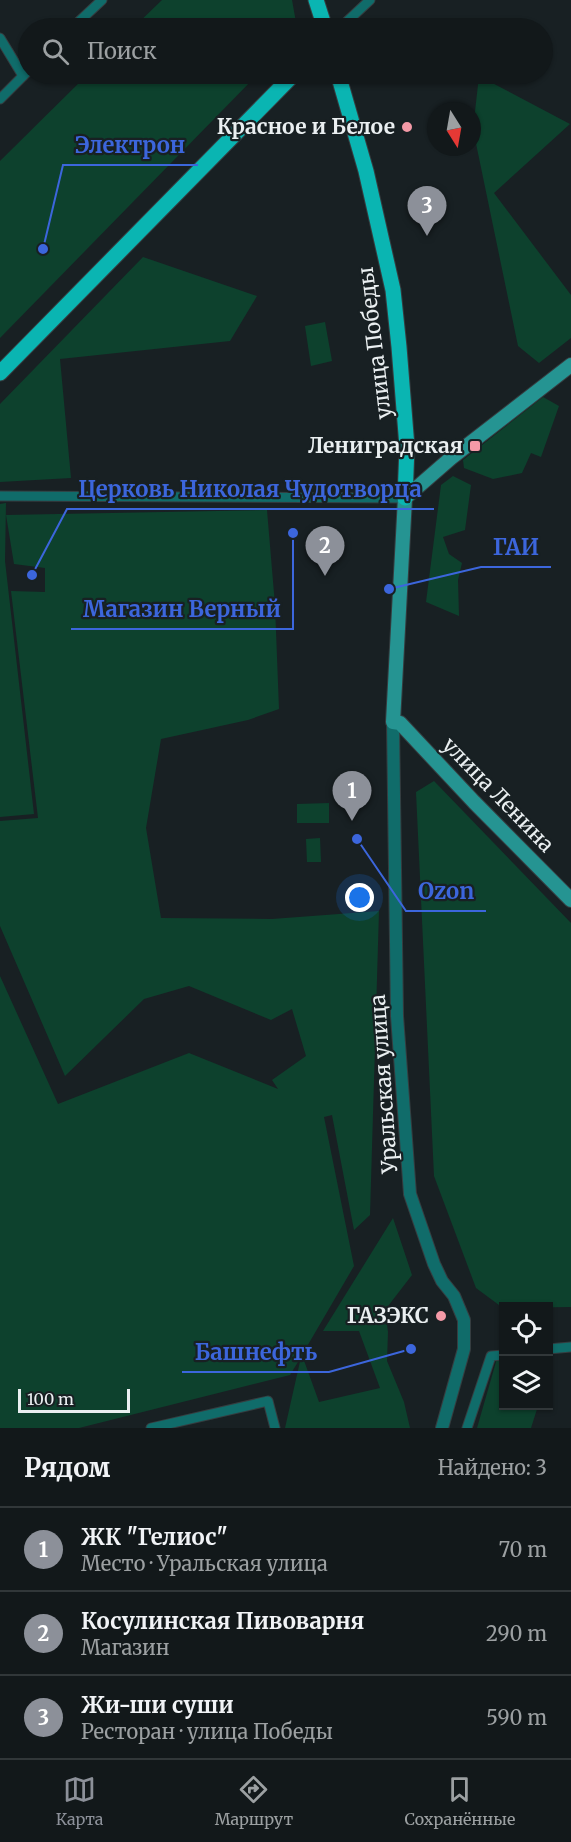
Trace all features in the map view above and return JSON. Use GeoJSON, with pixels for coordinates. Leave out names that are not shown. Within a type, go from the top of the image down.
{"type":"FeatureCollection","features":[{"type":"Feature","properties":{"kind":"main road"},"geometry":{"type":"LineString","coordinates":[[316,0],[322,18]]}},
{"type":"Feature","properties":{"kind":"main road"},"geometry":{"type":"LineString","coordinates":[[0,373],[284,84]]}},
{"type":"Feature","properties":{"kind":"main road","name":"улица Победы"},"geometry":{"type":"LineString","coordinates":[[342,84],[366,171],[393,290],[399,347],[407,447],[393,722]]}},
{"type":"Feature","properties":{"kind":"main road"},"geometry":{"type":"LineString","coordinates":[[405,498],[451,458],[571,364]]}},
{"type":"Feature","properties":{"kind":"main road","name":"улица Ленина"},"geometry":{"type":"LineString","coordinates":[[393,722],[400,723],[481,810],[571,900]]}},
{"type":"Feature","properties":{"kind":"street"},"geometry":{"type":"LineString","coordinates":[[83,18],[102,0]]}},
{"type":"Feature","properties":{"kind":"street"},"geometry":{"type":"LineString","coordinates":[[351,18],[370,0]]}},
{"type":"Feature","properties":{"kind":"street"},"geometry":{"type":"LineString","coordinates":[[0,38],[18,63]]}},
{"type":"Feature","properties":{"kind":"street"},"geometry":{"type":"LineString","coordinates":[[0,99],[18,82]]}},
{"type":"Feature","properties":{"kind":"street"},"geometry":{"type":"LineString","coordinates":[[0,496],[405,498]]}},
{"type":"Feature","properties":{"kind":"street","name":"Уральская улица"},"geometry":{"type":"LineString","coordinates":[[393,722],[397,1016],[410,1194],[434,1264],[442,1281],[454,1296],[464,1320],[464,1349],[442,1428]]}},
{"type":"Feature","properties":{"kind":"street"},"geometry":{"type":"LineString","coordinates":[[553,1349],[571,1347]]}},
{"type":"Feature","properties":{"kind":"street"},"geometry":{"type":"LineString","coordinates":[[467,1428],[491,1356],[499,1355]]}},
{"type":"Feature","properties":{"kind":"street"},"geometry":{"type":"LineString","coordinates":[[151,1428],[268,1401],[275,1428]]}},
{"type":"Feature","properties":{"kind":"green space"},"geometry":{"type":"Polygon","coordinates":[[[162,0],[292,0],[295,18],[143,18],[162,0]]]}},
{"type":"Feature","properties":{"kind":"green space"},"geometry":{"type":"Polygon","coordinates":[[[78,84],[248,84],[0,338],[0,161],[78,84]]]}},
{"type":"Feature","properties":{"kind":"green space"},"geometry":{"type":"Polygon","coordinates":[[[478,84],[494,84],[570,124],[494,193],[571,295],[571,338],[539,363],[518,346],[479,156],[481,156],[481,102],[476,102],[478,84]]]}},
{"type":"Feature","properties":{"kind":"green space"},"geometry":{"type":"Polygon","coordinates":[[[143,257],[257,296],[230,341],[60,359],[71,478],[0,482],[0,404],[143,257]]]}},
{"type":"Feature","properties":{"kind":"green space"},"geometry":{"type":"Polygon","coordinates":[[[325,322],[332,361],[311,366],[305,326],[325,322]]]}},
{"type":"Feature","properties":{"kind":"green space"},"geometry":{"type":"Polygon","coordinates":[[[543,397],[559,406],[541,457],[531,453],[522,473],[493,479],[464,468],[463,460],[543,397]]]}},
{"type":"Feature","properties":{"kind":"green space"},"geometry":{"type":"Polygon","coordinates":[[[453,476],[471,485],[465,530],[443,537],[449,554],[462,563],[458,580],[459,616],[426,602],[441,485],[453,476]]]}},
{"type":"Feature","properties":{"kind":"green space"},"geometry":{"type":"Polygon","coordinates":[[[6,503],[5,561],[34,814],[0,817],[0,504],[6,503]]]}},
{"type":"Feature","properties":{"kind":"green space"},"geometry":{"type":"Polygon","coordinates":[[[267,510],[275,605],[279,709],[248,720],[161,739],[146,828],[161,918],[272,919],[379,911],[370,1215],[354,1230],[332,1115],[324,1117],[354,1266],[302,1355],[319,1402],[380,1388],[359,1331],[323,1331],[393,1218],[412,1275],[385,1310],[388,1332],[387,1361],[404,1402],[410,1428],[285,1428],[301,1357],[290,1375],[79,1428],[0,1428],[0,976],[58,1104],[189,1053],[278,1089],[272,1080],[306,1056],[292,1009],[271,1020],[189,986],[144,999],[65,1076],[0,926],[0,821],[38,818],[11,591],[45,592],[45,568],[14,564],[6,515],[267,510]]]}},
{"type":"Feature","properties":{"kind":"green space"},"geometry":{"type":"Polygon","coordinates":[[[434,781],[571,923],[571,1307],[553,1307],[553,1302],[499,1302],[499,1305],[476,1288],[434,1176],[416,792],[434,781]]]}},
{"type":"Feature","properties":{"kind":"green space"},"geometry":{"type":"Polygon","coordinates":[[[329,803],[329,823],[297,823],[297,804],[329,803]]]}},
{"type":"Feature","properties":{"kind":"green space"},"geometry":{"type":"Polygon","coordinates":[[[320,838],[321,862],[307,862],[306,839],[320,838]]]}},
{"type":"Feature","properties":{"kind":"green space"},"geometry":{"type":"Polygon","coordinates":[[[499,1355],[499,1410],[537,1410],[531,1428],[477,1428],[499,1355]]]}},
{"type":"Feature","properties":{"kind":"place","name":"Красное и Белое"},"geometry":{"type":"Point","coordinates":[407,127]}},
{"type":"Feature","properties":{"kind":"place","name":"Жи-ши суши"},"geometry":{"type":"Point","coordinates":[427,236]}},
{"type":"Feature","properties":{"kind":"place","name":"Электрон"},"geometry":{"type":"Point","coordinates":[43,249]}},
{"type":"Feature","properties":{"kind":"place","name":"Лениградская"},"geometry":{"type":"Point","coordinates":[475,446]}},
{"type":"Feature","properties":{"kind":"place","name":"Магазин Верный"},"geometry":{"type":"Point","coordinates":[293,533]}},
{"type":"Feature","properties":{"kind":"place","name":"Церковь Николая Чудотворца"},"geometry":{"type":"Point","coordinates":[32,575]}},
{"type":"Feature","properties":{"kind":"place","name":"Косулинская Пивоварня"},"geometry":{"type":"Point","coordinates":[325,576]}},
{"type":"Feature","properties":{"kind":"place","name":"ГАИ"},"geometry":{"type":"Point","coordinates":[389,589]}},
{"type":"Feature","properties":{"kind":"place","name":"ЖК \"Гелиос\""},"geometry":{"type":"Point","coordinates":[352,821]}},
{"type":"Feature","properties":{"kind":"place","name":"Ozon"},"geometry":{"type":"Point","coordinates":[357,839]}},
{"type":"Feature","properties":{"kind":"place","name":"ГАЗЭКС"},"geometry":{"type":"Point","coordinates":[441,1316]}},
{"type":"Feature","properties":{"kind":"place","name":"Башнефть"},"geometry":{"type":"Point","coordinates":[411,1349]}}]}
